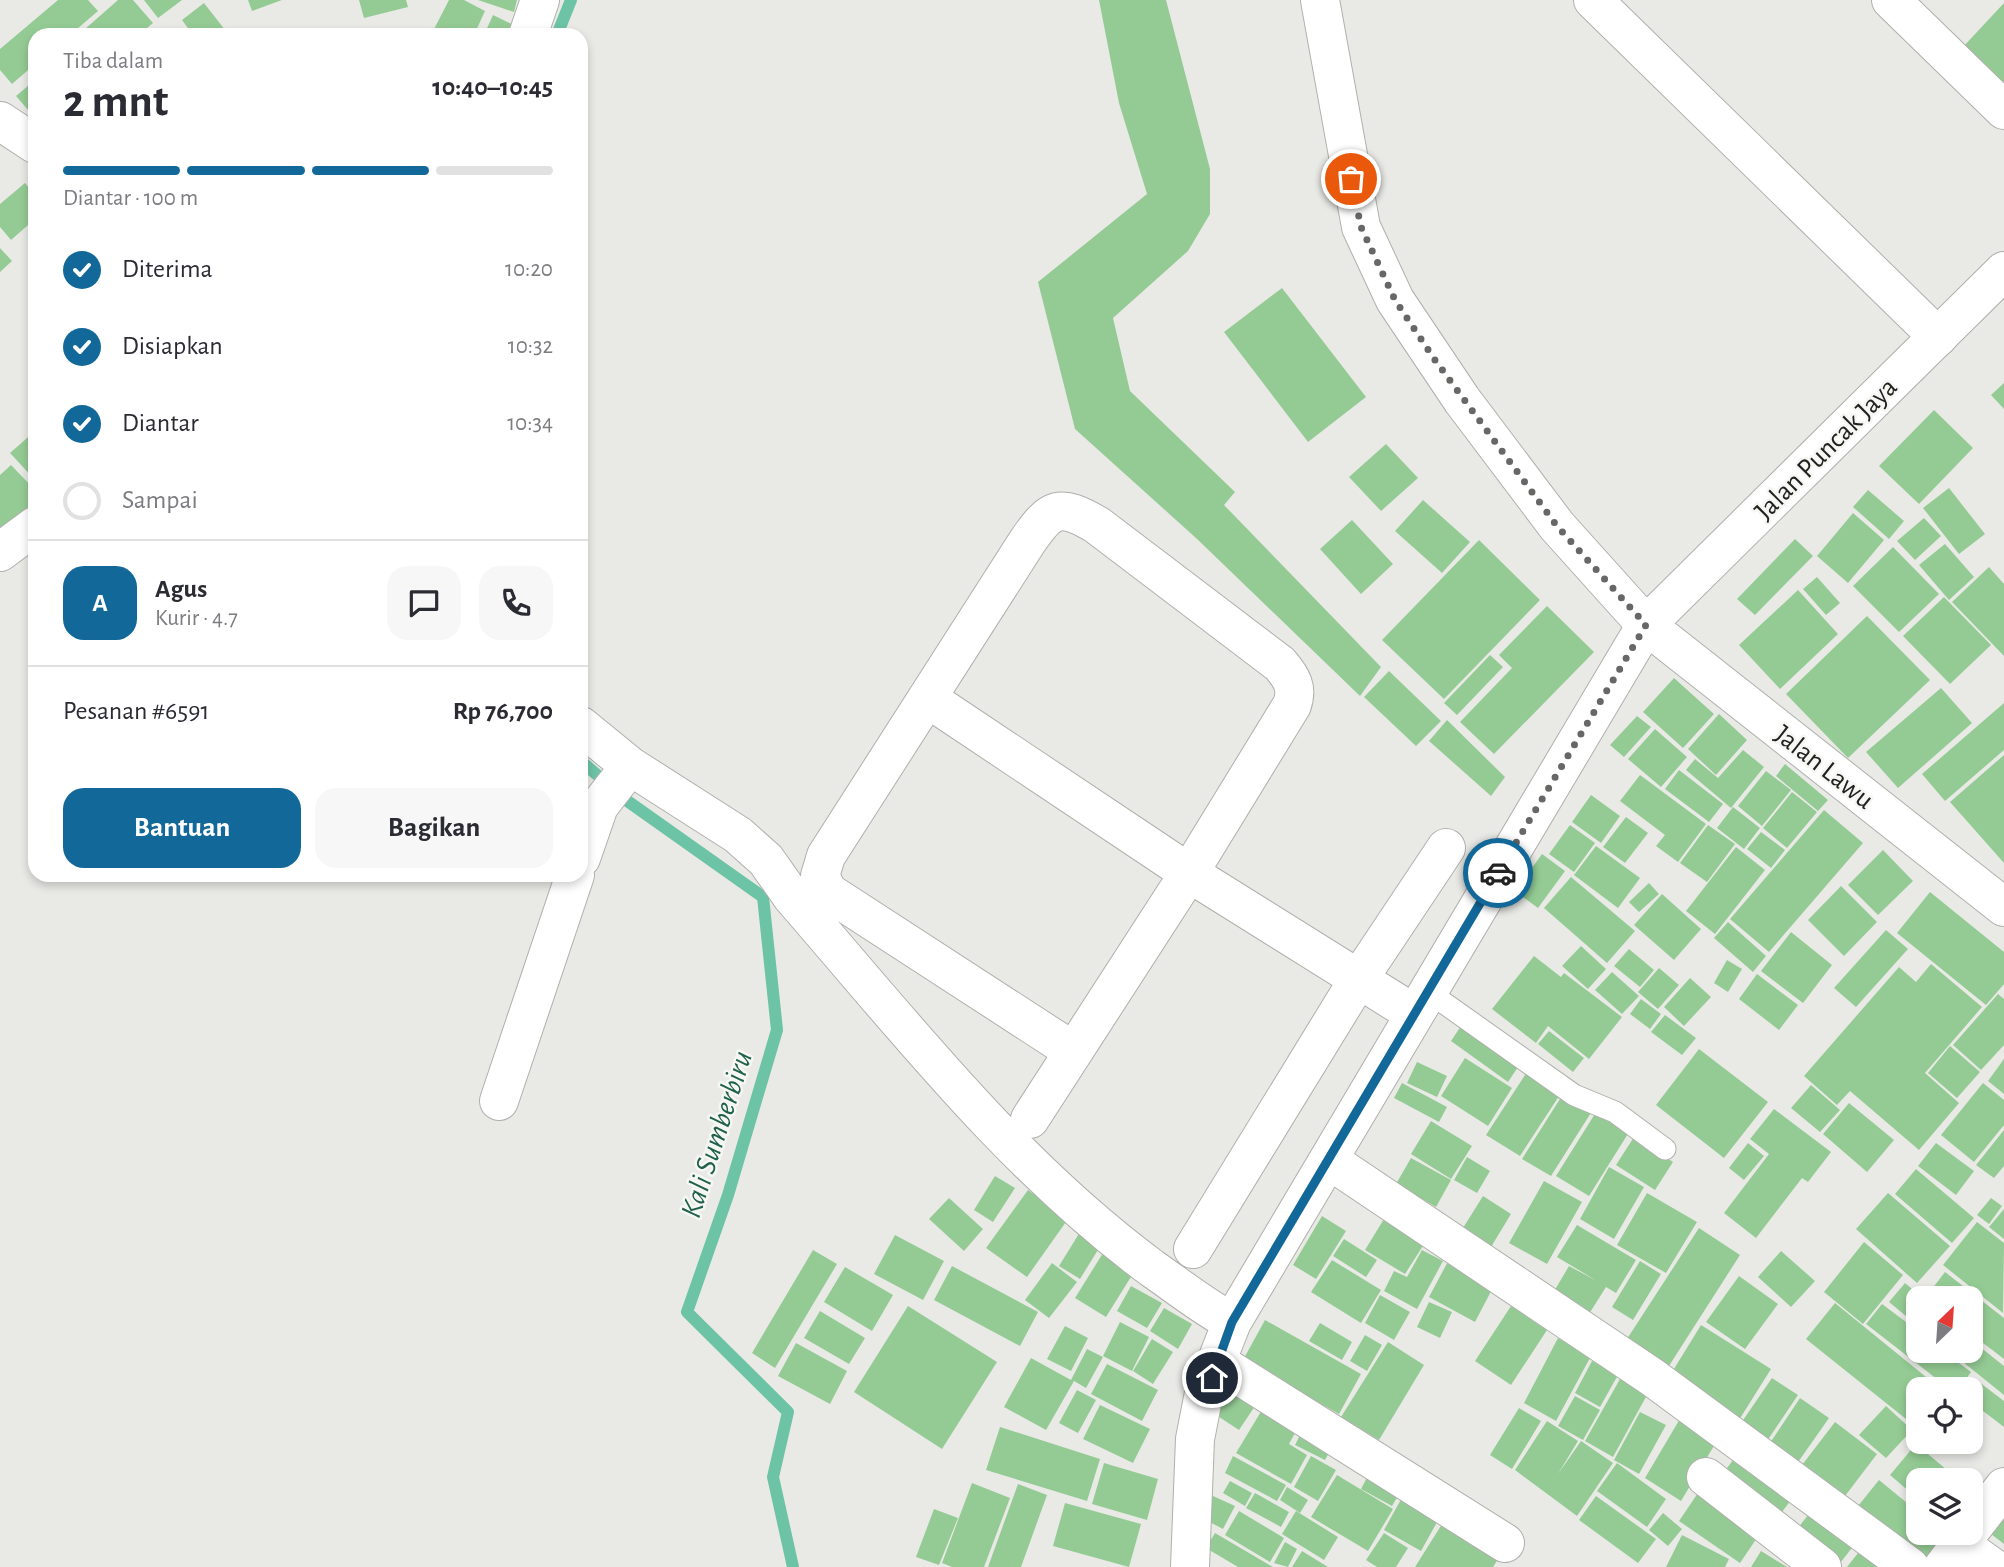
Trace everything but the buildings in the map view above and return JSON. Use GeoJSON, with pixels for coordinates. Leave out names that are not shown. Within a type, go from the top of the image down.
{"type":"FeatureCollection","features":[{"type":"Feature","properties":{"kind":"street"},"geometry":{"type":"LineString","coordinates":[[530,28],[540,0]]}},
{"type":"Feature","properties":{"kind":"street","name":"Jalan Lawu"},"geometry":{"type":"LineString","coordinates":[[1320,0],[1361,227],[1395,300],[1462,400],[1557,526],[1646,625],[2004,906]]}},
{"type":"Feature","properties":{"kind":"street"},"geometry":{"type":"LineString","coordinates":[[1593,0],[1938,337]]}},
{"type":"Feature","properties":{"kind":"street"},"geometry":{"type":"LineString","coordinates":[[1891,0],[2004,110]]}},
{"type":"Feature","properties":{"kind":"street"},"geometry":{"type":"LineString","coordinates":[[0,121],[28,139]]}},
{"type":"Feature","properties":{"kind":"street","name":"Jalan Puncak Jaya"},"geometry":{"type":"LineString","coordinates":[[1391,994],[1646,625],[2004,271]]}},
{"type":"Feature","properties":{"kind":"street"},"geometry":{"type":"LineString","coordinates":[[1030,1119],[1189,873],[1292,705],[1294,683],[1280,664],[1097,525],[1065,510],[1051,513],[1042,520],[826,856],[820,876],[828,892],[1073,1051]]}},
{"type":"Feature","properties":{"kind":"street"},"geometry":{"type":"LineString","coordinates":[[0,552],[28,532]]}},
{"type":"Feature","properties":{"kind":"street"},"geometry":{"type":"LineString","coordinates":[[927,698],[1189,873],[1391,994]]}},
{"type":"Feature","properties":{"kind":"street"},"geometry":{"type":"LineString","coordinates":[[588,738],[616,785],[699,807],[766,860],[792,897],[1013,1149],[1117,1242],[1214,1311]]}},
{"type":"Feature","properties":{"kind":"street"},"geometry":{"type":"LineString","coordinates":[[588,843],[616,785]]}},
{"type":"Feature","properties":{"kind":"street"},"geometry":{"type":"LineString","coordinates":[[1190,1567],[1195,1439],[1205,1393],[1219,1363],[1214,1311],[1329,1160],[1446,848]]}},
{"type":"Feature","properties":{"kind":"street"},"geometry":{"type":"LineString","coordinates":[[499,1101],[573,882]]}},
{"type":"Feature","properties":{"kind":"street"},"geometry":{"type":"LineString","coordinates":[[1192,1249],[1391,994]]}},
{"type":"Feature","properties":{"kind":"street"},"geometry":{"type":"LineString","coordinates":[[1329,1160],[1652,1377],[1910,1567]]}},
{"type":"Feature","properties":{"kind":"street"},"geometry":{"type":"LineString","coordinates":[[1219,1363],[1504,1543]]}},
{"type":"Feature","properties":{"kind":"street"},"geometry":{"type":"LineString","coordinates":[[1706,1477],[1822,1567]]}},
{"type":"Feature","properties":{"kind":"street"},"geometry":{"type":"LineString","coordinates":[[1983,1515],[2004,1487]]}},
{"type":"Feature","properties":{"kind":"street"},"geometry":{"type":"LineString","coordinates":[[1962,1545],[1992,1567]]}},
{"type":"Feature","properties":{"kind":"lane"},"geometry":{"type":"LineString","coordinates":[[1391,994],[1574,1095],[1615,1112],[1665,1149]]}},
{"type":"Feature","properties":{"kind":"waterway","name":"Kali Sumberbiru"},"geometry":{"type":"LineString","coordinates":[[560,28],[571,0]]}},
{"type":"Feature","properties":{"kind":"waterway","name":"Kali Sumberbiru"},"geometry":{"type":"LineString","coordinates":[[588,767],[626,800],[763,897],[777,1030],[728,1195],[687,1312],[788,1412],[773,1477],[793,1567]]}},
{"type":"Feature","properties":{"kind":"way so far"},"geometry":{"type":"LineString","coordinates":[[1351,179],[1361,227],[1395,300],[1462,400],[1557,526],[1646,625],[1498,873]]}},
{"type":"Feature","properties":{"kind":"route"},"geometry":{"type":"LineString","coordinates":[[1212,1378],[1232,1322],[1498,873]]}}]}
